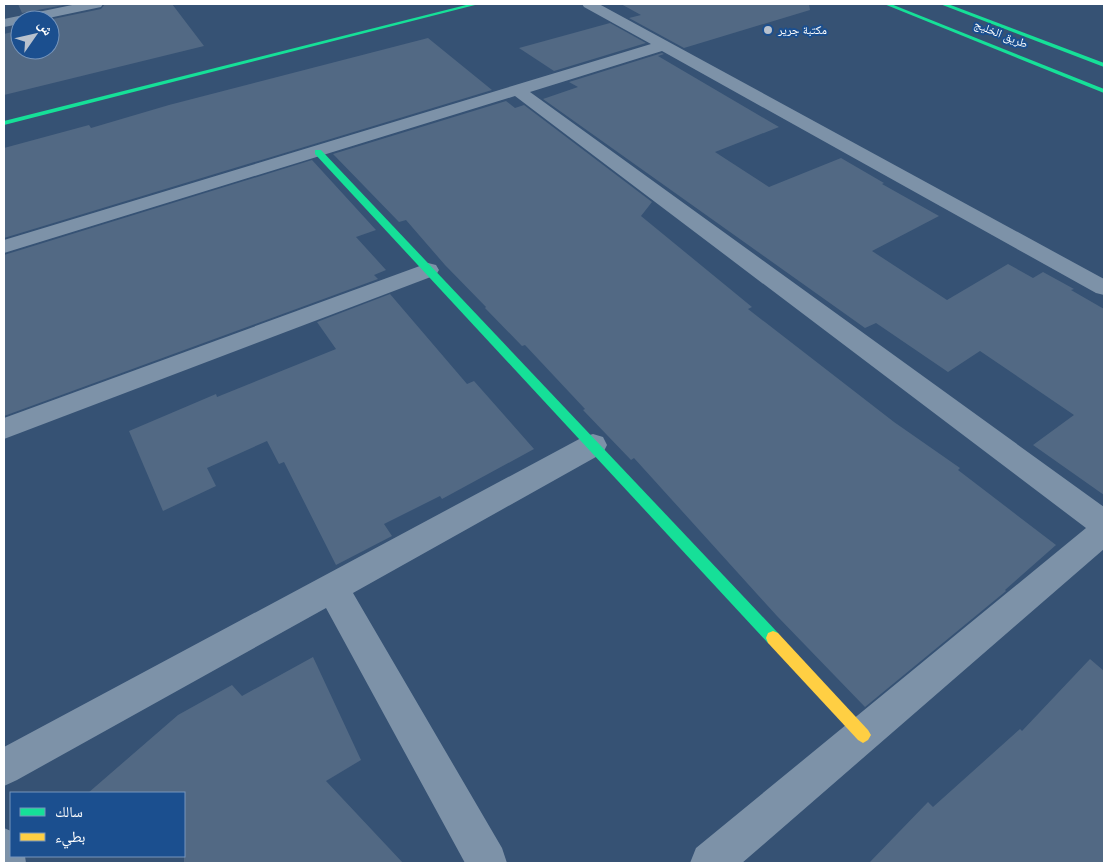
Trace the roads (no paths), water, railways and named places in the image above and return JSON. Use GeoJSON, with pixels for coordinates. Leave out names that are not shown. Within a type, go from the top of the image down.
{"type":"FeatureCollection","features":[{"type":"Feature","properties":{"kind":"street"},"geometry":{"type":"LineString","coordinates":[[7,4],[10,22]]}},
{"type":"Feature","properties":{"kind":"street"},"geometry":{"type":"LineString","coordinates":[[60,12],[96,4]]}},
{"type":"Feature","properties":{"kind":"street"},"geometry":{"type":"LineString","coordinates":[[4,123],[476,4]]}},
{"type":"Feature","properties":{"kind":"street"},"geometry":{"type":"LineString","coordinates":[[589,4],[1104,288]]}},
{"type":"Feature","properties":{"kind":"street","name":"طريق الخليج"},"geometry":{"type":"LineString","coordinates":[[887,4],[1104,91]]}},
{"type":"Feature","properties":{"kind":"street","name":"طريق الخليج"},"geometry":{"type":"LineString","coordinates":[[943,4],[1104,65]]}},
{"type":"Feature","properties":{"kind":"street"},"geometry":{"type":"LineString","coordinates":[[4,247],[665,45]]}},
{"type":"Feature","properties":{"kind":"street"},"geometry":{"type":"LineString","coordinates":[[518,91],[1104,524]]}},
{"type":"Feature","properties":{"kind":"street"},"geometry":{"type":"LineString","coordinates":[[318,152],[864,735]]}},
{"type":"Feature","properties":{"kind":"street"},"geometry":{"type":"LineString","coordinates":[[4,429],[428,270]]}},
{"type":"Feature","properties":{"kind":"street"},"geometry":{"type":"LineString","coordinates":[[4,767],[593,446]]}},
{"type":"Feature","properties":{"kind":"street"},"geometry":{"type":"LineString","coordinates":[[711,863],[1104,531]]}},
{"type":"Feature","properties":{"kind":"street"},"geometry":{"type":"LineString","coordinates":[[332,588],[487,863]]}},
{"type":"Feature","properties":{"kind":"street"},"geometry":{"type":"LineString","coordinates":[[4,848],[6,863]]}},
{"type":"Feature","properties":{"kind":"place","name":"مكتبة جرير"},"geometry":{"type":"Point","coordinates":[768,30]}}]}
